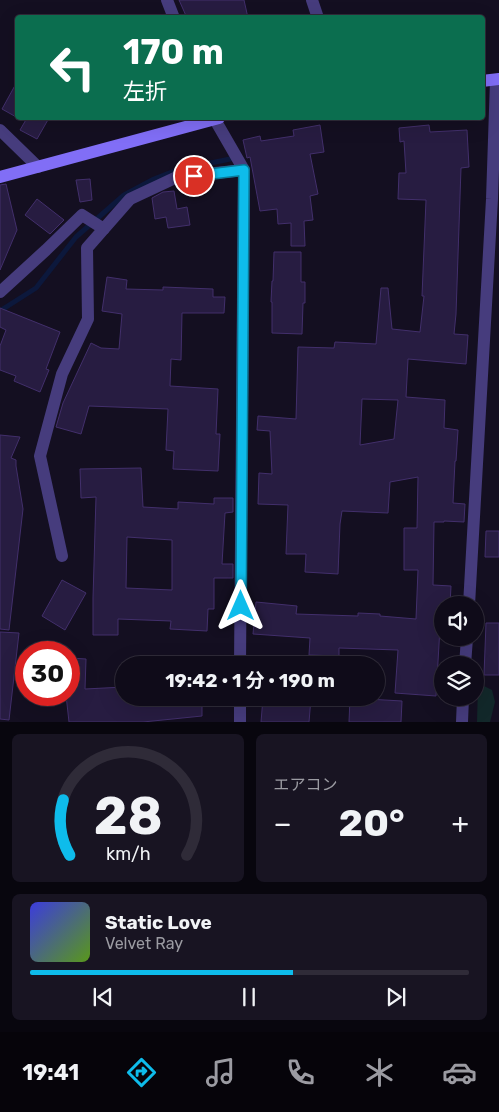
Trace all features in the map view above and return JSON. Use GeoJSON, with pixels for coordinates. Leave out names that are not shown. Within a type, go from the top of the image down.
{"type":"FeatureCollection","features":[{"type":"Feature","properties":{"kind":"street"},"geometry":{"type":"LineString","coordinates":[[167,0],[173,15]]}},
{"type":"Feature","properties":{"kind":"street"},"geometry":{"type":"LineString","coordinates":[[312,0],[317,15]]}},
{"type":"Feature","properties":{"kind":"street"},"geometry":{"type":"LineString","coordinates":[[470,596],[495,199],[498,80],[485,80]]}},
{"type":"Feature","properties":{"kind":"street"},"geometry":{"type":"LineString","coordinates":[[0,177],[209,120]]}},
{"type":"Feature","properties":{"kind":"street"},"geometry":{"type":"LineString","coordinates":[[217,120],[244,170],[240,656]]}},
{"type":"Feature","properties":{"kind":"street"},"geometry":{"type":"LineString","coordinates":[[0,130],[38,167]]}},
{"type":"Feature","properties":{"kind":"street"},"geometry":{"type":"LineString","coordinates":[[62,556],[40,456],[62,374],[88,318],[87,248],[130,199],[177,178],[244,170]]}},
{"type":"Feature","properties":{"kind":"street"},"geometry":{"type":"LineString","coordinates":[[0,292],[82,214],[104,229]]}},
{"type":"Feature","properties":{"kind":"street"},"geometry":{"type":"LineString","coordinates":[[240,706],[240,722]]}},
{"type":"Feature","properties":{"kind":"street"},"geometry":{"type":"LineString","coordinates":[[462,722],[463,706]]}},
{"type":"Feature","properties":{"kind":"green space"},"geometry":{"type":"Polygon","coordinates":[[[484,686],[492,690],[495,702],[490,722],[477,722],[477,706],[484,706],[484,686]]]}},
{"type":"Feature","properties":{"kind":"building"},"geometry":{"type":"Polygon","coordinates":[[[179,0],[244,0],[247,15],[186,15],[179,0]]]}},
{"type":"Feature","properties":{"kind":"building"},"geometry":{"type":"Polygon","coordinates":[[[15,85],[15,116],[2,109],[15,85]]]}},
{"type":"Feature","properties":{"kind":"building"},"geometry":{"type":"Polygon","coordinates":[[[26,120],[48,120],[37,139],[20,130],[26,120]]]}},
{"type":"Feature","properties":{"kind":"building"},"geometry":{"type":"Polygon","coordinates":[[[320,125],[324,152],[310,154],[318,194],[310,196],[313,220],[304,221],[305,246],[291,246],[291,223],[278,224],[277,209],[260,211],[250,157],[247,158],[243,140],[260,136],[261,141],[294,136],[293,130],[320,125]]]}},
{"type":"Feature","properties":{"kind":"building"},"geometry":{"type":"Polygon","coordinates":[[[429,125],[430,132],[467,130],[469,167],[461,168],[454,334],[468,335],[466,364],[408,359],[406,397],[445,400],[444,428],[458,430],[453,503],[465,504],[464,522],[434,522],[433,585],[451,586],[450,596],[434,596],[434,646],[439,646],[438,656],[434,656],[434,696],[395,693],[398,650],[339,648],[339,656],[309,655],[310,638],[253,634],[256,602],[297,606],[296,614],[358,616],[358,613],[416,619],[418,570],[404,570],[404,528],[417,528],[418,477],[390,482],[388,513],[342,511],[338,574],[305,572],[306,554],[286,554],[288,505],[258,504],[259,473],[272,474],[270,431],[257,430],[258,416],[296,419],[298,347],[334,348],[335,342],[376,344],[381,288],[388,288],[392,329],[420,332],[424,296],[422,296],[426,200],[398,199],[399,173],[406,173],[404,141],[400,142],[399,128],[429,125]],[[362,399],[360,445],[394,439],[398,400],[362,399]]]}},
{"type":"Feature","properties":{"kind":"building"},"geometry":{"type":"Polygon","coordinates":[[[90,179],[92,200],[80,202],[76,180],[90,179]]]}},
{"type":"Feature","properties":{"kind":"building"},"geometry":{"type":"Polygon","coordinates":[[[6,184],[17,230],[0,270],[0,185],[6,184]]]}},
{"type":"Feature","properties":{"kind":"building"},"geometry":{"type":"Polygon","coordinates":[[[174,191],[177,209],[187,207],[190,225],[168,228],[166,217],[155,219],[152,198],[163,192],[174,191]]]}},
{"type":"Feature","properties":{"kind":"building"},"geometry":{"type":"Polygon","coordinates":[[[37,199],[64,220],[50,234],[25,215],[37,199]]]}},
{"type":"Feature","properties":{"kind":"building"},"geometry":{"type":"Polygon","coordinates":[[[274,252],[301,252],[301,282],[305,282],[302,334],[272,333],[271,302],[274,252]]]}},
{"type":"Feature","properties":{"kind":"building"},"geometry":{"type":"Polygon","coordinates":[[[107,277],[127,280],[126,289],[163,290],[163,287],[213,289],[213,297],[225,297],[224,313],[182,313],[181,360],[171,359],[170,386],[218,389],[216,434],[220,434],[218,471],[173,469],[174,451],[166,450],[168,409],[89,406],[81,434],[56,427],[63,403],[91,343],[101,348],[119,349],[122,314],[102,311],[107,277]]]}},
{"type":"Feature","properties":{"kind":"building"},"geometry":{"type":"Polygon","coordinates":[[[0,308],[60,332],[46,369],[49,370],[40,392],[14,381],[16,376],[0,370],[0,346],[6,330],[0,327],[0,308]]]}},
{"type":"Feature","properties":{"kind":"building"},"geometry":{"type":"Polygon","coordinates":[[[0,435],[20,437],[11,458],[16,460],[23,509],[9,630],[0,629],[0,435]]]}},
{"type":"Feature","properties":{"kind":"building"},"geometry":{"type":"Polygon","coordinates":[[[141,468],[143,507],[178,509],[178,502],[214,504],[214,498],[233,498],[233,512],[225,513],[222,564],[233,564],[233,578],[214,578],[214,609],[208,609],[207,631],[170,629],[171,621],[118,619],[118,635],[93,635],[96,497],[81,498],[80,469],[141,468]],[[127,537],[126,588],[172,590],[172,540],[127,537]]]}},
{"type":"Feature","properties":{"kind":"building"},"geometry":{"type":"Polygon","coordinates":[[[486,531],[499,531],[499,557],[485,557],[486,531]]]}},
{"type":"Feature","properties":{"kind":"building"},"geometry":{"type":"Polygon","coordinates":[[[62,580],[86,593],[65,630],[42,616],[62,580]]]}},
{"type":"Feature","properties":{"kind":"building"},"geometry":{"type":"Polygon","coordinates":[[[486,623],[499,623],[499,675],[484,675],[486,623]]]}},
{"type":"Feature","properties":{"kind":"building"},"geometry":{"type":"Polygon","coordinates":[[[0,632],[19,633],[18,641],[15,641],[15,668],[9,720],[0,719],[0,632]]]}},
{"type":"Feature","properties":{"kind":"building"},"geometry":{"type":"Polygon","coordinates":[[[80,659],[86,659],[85,689],[115,687],[115,706],[202,706],[202,716],[143,722],[69,722],[67,706],[80,706],[80,659]]]}},
{"type":"Feature","properties":{"kind":"building"},"geometry":{"type":"Polygon","coordinates":[[[385,700],[402,701],[401,722],[349,722],[350,706],[385,706],[385,700]]]}},
{"type":"Feature","properties":{"kind":"building"},"geometry":{"type":"Polygon","coordinates":[[[262,706],[310,706],[309,722],[261,722],[262,706]]]}},
{"type":"Feature","properties":{"kind":"waterway"},"geometry":{"type":"LineString","coordinates":[[0,311],[36,288],[76,237],[124,195],[154,179],[177,170],[235,158]]}},
{"type":"Feature","properties":{"kind":"route"},"geometry":{"type":"LineString","coordinates":[[194,176],[244,170],[241,606]]}}]}
